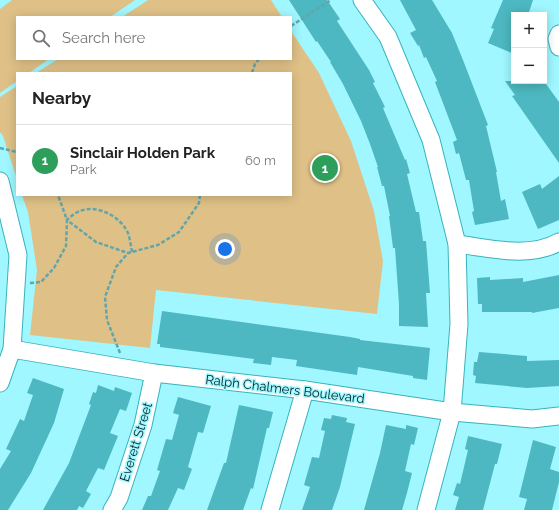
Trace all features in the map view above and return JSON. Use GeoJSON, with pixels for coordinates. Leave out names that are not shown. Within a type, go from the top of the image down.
{"type":"FeatureCollection","features":[{"type":"Feature","properties":{"kind":"street"},"geometry":{"type":"LineString","coordinates":[[362,0],[388,37],[431,140],[457,244],[459,324],[452,412],[426,510]]}},
{"type":"Feature","properties":{"kind":"street"},"geometry":{"type":"LineString","coordinates":[[559,34],[557,39],[559,47]]}},
{"type":"Feature","properties":{"kind":"street"},"geometry":{"type":"LineString","coordinates":[[0,181],[18,255],[12,349],[0,383]]}},
{"type":"Feature","properties":{"kind":"street"},"geometry":{"type":"LineString","coordinates":[[457,244],[527,252],[554,245],[559,242]]}},
{"type":"Feature","properties":{"kind":"street","name":"Ralph Chalmers Boulevard"},"geometry":{"type":"LineString","coordinates":[[12,349],[154,373],[305,390],[452,412],[532,419],[559,416]]}},
{"type":"Feature","properties":{"kind":"street","name":"Everett Street"},"geometry":{"type":"LineString","coordinates":[[112,510],[119,498],[144,426],[154,373]]}},
{"type":"Feature","properties":{"kind":"street"},"geometry":{"type":"LineString","coordinates":[[270,510],[305,390]]}},
{"type":"Feature","properties":{"kind":"path"},"geometry":{"type":"LineString","coordinates":[[292,25],[331,0]]}},
{"type":"Feature","properties":{"kind":"path"},"geometry":{"type":"LineString","coordinates":[[252,72],[258,60]]}},
{"type":"Feature","properties":{"kind":"path"},"geometry":{"type":"LineString","coordinates":[[0,148],[16,152]]}},
{"type":"Feature","properties":{"kind":"path"},"geometry":{"type":"LineString","coordinates":[[16,284],[41,282],[54,268],[66,246],[67,220],[58,196]]}},
{"type":"Feature","properties":{"kind":"path"},"geometry":{"type":"LineString","coordinates":[[67,220],[96,242],[128,253],[158,245],[179,232],[199,204],[200,196]]}},
{"type":"Feature","properties":{"kind":"path"},"geometry":{"type":"LineString","coordinates":[[67,220],[75,213],[82,210],[95,209],[110,214],[121,222],[128,234],[132,252]]}},
{"type":"Feature","properties":{"kind":"path"},"geometry":{"type":"LineString","coordinates":[[126,368],[107,320],[105,297],[116,267],[128,253]]}},
{"type":"Feature","properties":{"kind":"shaded area"},"geometry":{"type":"Polygon","coordinates":[[[12,0],[135,0],[111,16],[16,16],[16,60],[48,60],[30,72],[16,72],[16,82],[0,93],[0,9],[12,0]]]}},
{"type":"Feature","properties":{"kind":"shaded area"},"geometry":{"type":"Polygon","coordinates":[[[148,0],[271,0],[281,16],[124,16],[148,0]]]}},
{"type":"Feature","properties":{"kind":"shaded area"},"geometry":{"type":"Polygon","coordinates":[[[292,32],[319,73],[351,141],[374,211],[383,261],[377,314],[156,290],[150,348],[30,335],[37,270],[28,212],[22,196],[292,196],[292,72],[38,72],[56,60],[292,60],[292,32]]]}},
{"type":"Feature","properties":{"kind":"shaded area"},"geometry":{"type":"Polygon","coordinates":[[[16,87],[16,176],[3,136],[0,132],[0,97],[16,87]]]}},
{"type":"Feature","properties":{"kind":"building"},"geometry":{"type":"Polygon","coordinates":[[[289,0],[327,0],[340,19],[337,21],[369,70],[375,82],[373,83],[385,107],[383,108],[405,160],[406,159],[410,173],[407,174],[416,212],[419,212],[423,241],[426,241],[430,293],[426,293],[428,327],[399,326],[395,248],[393,248],[390,216],[384,186],[382,186],[378,167],[361,121],[343,84],[331,62],[317,41],[316,42],[289,0]]]}},
{"type":"Feature","properties":{"kind":"building"},"geometry":{"type":"Polygon","coordinates":[[[400,0],[432,0],[452,33],[488,125],[486,126],[497,172],[501,201],[505,199],[509,219],[475,225],[472,212],[474,211],[469,180],[466,180],[459,153],[456,154],[453,142],[457,140],[435,82],[437,81],[426,57],[424,58],[419,45],[418,46],[410,33],[416,30],[400,0]]]}},
{"type":"Feature","properties":{"kind":"building"},"geometry":{"type":"Polygon","coordinates":[[[503,0],[533,0],[529,12],[511,12],[511,53],[488,43],[494,29],[491,28],[503,0]]]}},
{"type":"Feature","properties":{"kind":"building"},"geometry":{"type":"Polygon","coordinates":[[[505,81],[511,81],[511,84],[546,84],[559,102],[559,163],[512,96],[515,95],[505,81]]]}},
{"type":"Feature","properties":{"kind":"building"},"geometry":{"type":"Polygon","coordinates":[[[559,176],[559,220],[538,229],[522,192],[540,184],[542,189],[559,176]]]}},
{"type":"Feature","properties":{"kind":"building"},"geometry":{"type":"Polygon","coordinates":[[[559,275],[559,308],[532,313],[482,312],[482,304],[478,304],[477,278],[490,277],[490,280],[523,278],[523,282],[559,275]]]}},
{"type":"Feature","properties":{"kind":"building"},"geometry":{"type":"Polygon","coordinates":[[[162,311],[350,337],[360,340],[430,348],[427,380],[413,378],[413,376],[358,367],[357,375],[296,366],[297,360],[272,357],[271,365],[253,363],[254,359],[160,347],[160,344],[157,344],[162,311]]]}},
{"type":"Feature","properties":{"kind":"building"},"geometry":{"type":"Polygon","coordinates":[[[479,352],[527,356],[527,361],[559,360],[559,386],[527,388],[475,383],[476,376],[473,375],[474,362],[477,362],[479,352]]]}},
{"type":"Feature","properties":{"kind":"building"},"geometry":{"type":"Polygon","coordinates":[[[33,378],[64,389],[54,423],[31,473],[8,510],[0,510],[0,469],[11,451],[6,449],[20,419],[24,421],[33,395],[27,393],[33,378]]]}},
{"type":"Feature","properties":{"kind":"building"},"geometry":{"type":"Polygon","coordinates":[[[98,385],[114,391],[115,387],[132,393],[126,411],[120,409],[110,433],[118,436],[104,470],[98,468],[86,491],[91,494],[83,508],[79,506],[77,510],[43,510],[69,463],[91,405],[89,404],[93,392],[96,393],[98,385]]]}},
{"type":"Feature","properties":{"kind":"building"},"geometry":{"type":"Polygon","coordinates":[[[178,397],[211,406],[203,433],[198,432],[188,467],[192,469],[184,490],[178,488],[168,510],[142,510],[148,496],[151,496],[160,471],[157,470],[166,439],[172,440],[179,415],[173,413],[178,397]]]}},
{"type":"Feature","properties":{"kind":"building"},"geometry":{"type":"Polygon","coordinates":[[[239,405],[273,412],[269,428],[267,428],[253,489],[251,488],[243,510],[207,510],[224,463],[226,463],[239,405]]]}},
{"type":"Feature","properties":{"kind":"building"},"geometry":{"type":"Polygon","coordinates":[[[332,415],[347,418],[346,422],[355,424],[340,487],[332,510],[302,510],[310,487],[304,485],[312,457],[319,458],[325,431],[321,430],[324,418],[331,419],[332,415]]]}},
{"type":"Feature","properties":{"kind":"building"},"geometry":{"type":"Polygon","coordinates":[[[386,425],[406,429],[406,425],[418,428],[414,445],[411,444],[405,471],[412,473],[407,493],[402,510],[364,510],[380,453],[386,425]]]}},
{"type":"Feature","properties":{"kind":"building"},"geometry":{"type":"Polygon","coordinates":[[[468,436],[502,444],[483,510],[455,510],[459,497],[453,495],[457,483],[460,484],[468,450],[465,449],[468,436]]]}},
{"type":"Feature","properties":{"kind":"building"},"geometry":{"type":"Polygon","coordinates":[[[533,440],[556,447],[550,469],[559,472],[559,482],[552,510],[524,510],[527,499],[519,497],[533,440]]]}},
{"type":"Feature","properties":{"kind":"place","name":"Sinclair Holden Park"},"geometry":{"type":"Point","coordinates":[325,168]}}]}
